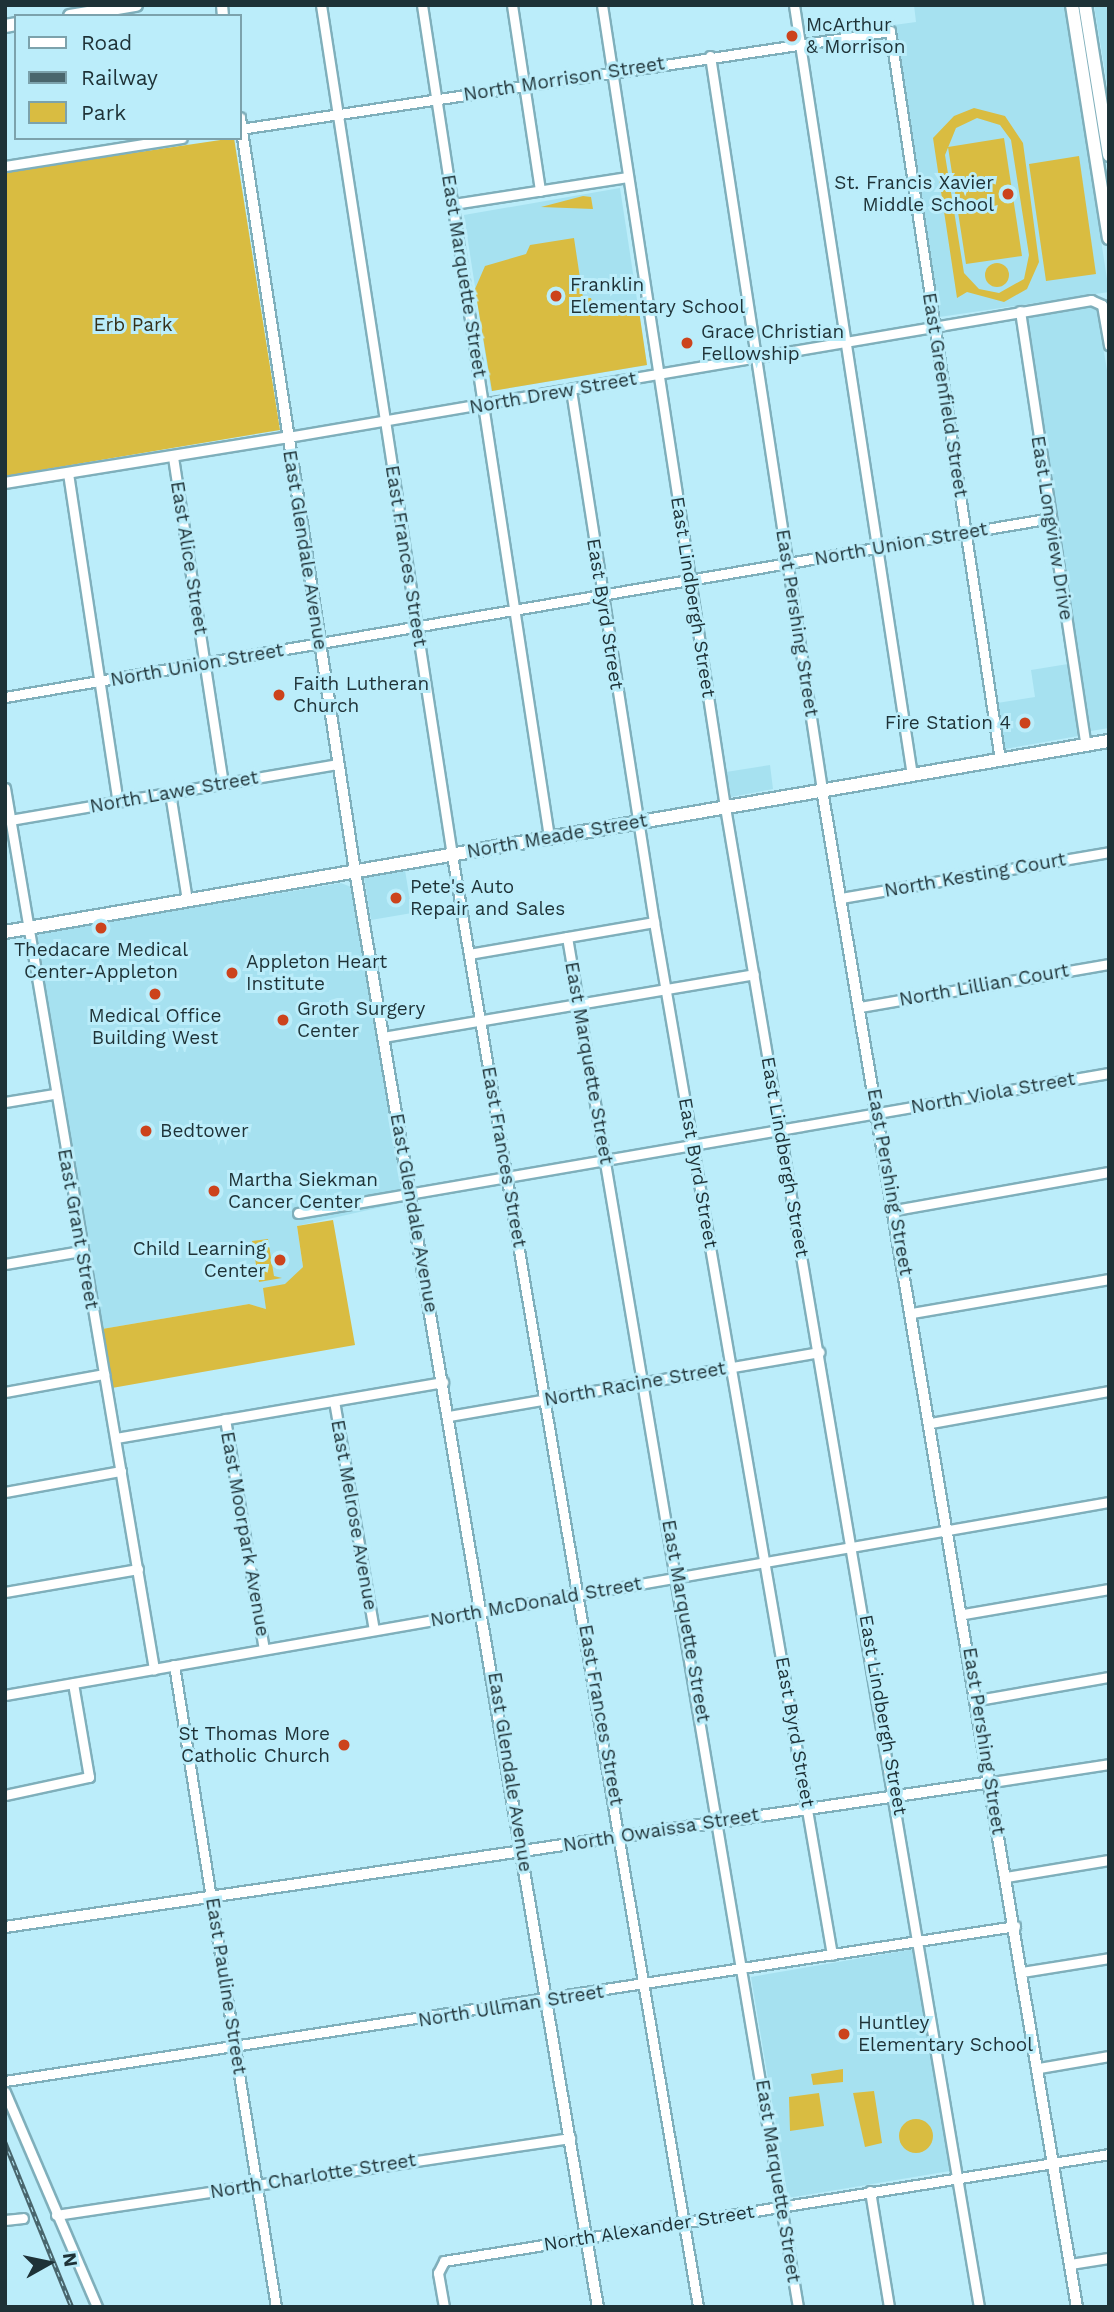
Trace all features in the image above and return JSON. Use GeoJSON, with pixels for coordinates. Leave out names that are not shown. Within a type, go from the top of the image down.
{"type":"FeatureCollection","features":[{"type":"Feature","properties":{"kind":"main road"},"geometry":{"type":"LineString","coordinates":[[82,14],[136,5]]}},
{"type":"Feature","properties":{"kind":"main road"},"geometry":{"type":"LineString","coordinates":[[1072,5],[1109,238]]}},
{"type":"Feature","properties":{"kind":"main road"},"geometry":{"type":"LineString","coordinates":[[1085,5],[1109,155]]}},
{"type":"Feature","properties":{"kind":"main road","name":"North Meade Street"},"geometry":{"type":"LineString","coordinates":[[5,932],[1109,741]]}},
{"type":"Feature","properties":{"kind":"street","name":"East Frances Street"},"geometry":{"type":"LineString","coordinates":[[321,5],[452,855],[622,1837],[698,2307]]}},
{"type":"Feature","properties":{"kind":"street","name":"East Marquette Street"},"geometry":{"type":"LineString","coordinates":[[422,5],[550,837]]}},
{"type":"Feature","properties":{"kind":"street"},"geometry":{"type":"LineString","coordinates":[[512,5],[540,191]]}},
{"type":"Feature","properties":{"kind":"street","name":"East Lindbergh Street"},"geometry":{"type":"LineString","coordinates":[[602,5],[725,807],[854,1546],[979,2307]]}},
{"type":"Feature","properties":{"kind":"street"},"geometry":{"type":"LineString","coordinates":[[794,5],[912,775]]}},
{"type":"Feature","properties":{"kind":"street","name":"North Morrison Street"},"geometry":{"type":"LineString","coordinates":[[242,125],[338,115],[710,56],[890,31]]}},
{"type":"Feature","properties":{"kind":"street","name":"East Greenfield Street"},"geometry":{"type":"LineString","coordinates":[[890,31],[1000,760]]}},
{"type":"Feature","properties":{"kind":"street","name":"East Pershing Street"},"geometry":{"type":"LineString","coordinates":[[710,56],[822,790],[964,1615],[1077,2307]]}},
{"type":"Feature","properties":{"kind":"street","name":"East Glendale Avenue"},"geometry":{"type":"LineString","coordinates":[[242,138],[355,871],[524,1852],[597,2307]]}},
{"type":"Feature","properties":{"kind":"street"},"geometry":{"type":"LineString","coordinates":[[5,166],[169,140]]}},
{"type":"Feature","properties":{"kind":"street"},"geometry":{"type":"LineString","coordinates":[[453,204],[628,177]]}},
{"type":"Feature","properties":{"kind":"street","name":"North Drew Street"},"geometry":{"type":"LineString","coordinates":[[5,483],[483,405],[1020,311],[1099,302],[1109,345]]}},
{"type":"Feature","properties":{"kind":"street","name":"East Longview Drive"},"geometry":{"type":"LineString","coordinates":[[1020,311],[1086,745]]}},
{"type":"Feature","properties":{"kind":"street","name":"East Byrd Street"},"geometry":{"type":"LineString","coordinates":[[570,390],[654,922],[832,1955]]}},
{"type":"Feature","properties":{"kind":"street","name":"East Alice Street"},"geometry":{"type":"LineString","coordinates":[[173,457],[223,783]]}},
{"type":"Feature","properties":{"kind":"street"},"geometry":{"type":"LineString","coordinates":[[68,473],[118,802]]}},
{"type":"Feature","properties":{"kind":"street","name":"North Union Street"},"geometry":{"type":"LineString","coordinates":[[5,697],[1051,518]]}},
{"type":"Feature","properties":{"kind":"street","name":"North Lawe Street"},"geometry":{"type":"LineString","coordinates":[[10,820],[338,764]]}},
{"type":"Feature","properties":{"kind":"street","name":"East Grant Street"},"geometry":{"type":"LineString","coordinates":[[5,788],[54,1094],[116,1438],[154,1669]]}},
{"type":"Feature","properties":{"kind":"street"},"geometry":{"type":"LineString","coordinates":[[170,793],[187,900]]}},
{"type":"Feature","properties":{"kind":"street","name":"North Kesting Court"},"geometry":{"type":"LineString","coordinates":[[841,898],[1109,852]]}},
{"type":"Feature","properties":{"kind":"street"},"geometry":{"type":"LineString","coordinates":[[469,954],[654,922]]}},
{"type":"Feature","properties":{"kind":"street","name":"East Marquette Street"},"geometry":{"type":"LineString","coordinates":[[567,937],[720,1820],[799,2307]]}},
{"type":"Feature","properties":{"kind":"street","name":"North Lillian Court"},"geometry":{"type":"LineString","coordinates":[[860,1007],[1109,964]]}},
{"type":"Feature","properties":{"kind":"street"},"geometry":{"type":"LineString","coordinates":[[383,1037],[754,974]]}},
{"type":"Feature","properties":{"kind":"street","name":"North Viola Street"},"geometry":{"type":"LineString","coordinates":[[298,1213],[1109,1073]]}},
{"type":"Feature","properties":{"kind":"street"},"geometry":{"type":"LineString","coordinates":[[5,1102],[54,1094]]}},
{"type":"Feature","properties":{"kind":"street"},"geometry":{"type":"LineString","coordinates":[[895,1210],[1109,1172]]}},
{"type":"Feature","properties":{"kind":"street"},"geometry":{"type":"LineString","coordinates":[[5,1264],[81,1251]]}},
{"type":"Feature","properties":{"kind":"street"},"geometry":{"type":"LineString","coordinates":[[912,1313],[1109,1279]]}},
{"type":"Feature","properties":{"kind":"street","name":"North Racine Street"},"geometry":{"type":"LineString","coordinates":[[449,1416],[820,1352]]}},
{"type":"Feature","properties":{"kind":"street"},"geometry":{"type":"LineString","coordinates":[[5,1392],[104,1374]]}},
{"type":"Feature","properties":{"kind":"street"},"geometry":{"type":"LineString","coordinates":[[116,1438],[443,1381]]}},
{"type":"Feature","properties":{"kind":"street"},"geometry":{"type":"LineString","coordinates":[[931,1423],[1109,1391]]}},
{"type":"Feature","properties":{"kind":"street","name":"East Melrose Avenue"},"geometry":{"type":"LineString","coordinates":[[334,1401],[374,1630]]}},
{"type":"Feature","properties":{"kind":"street","name":"East Moorpark Avenue"},"geometry":{"type":"LineString","coordinates":[[225,1419],[264,1650]]}},
{"type":"Feature","properties":{"kind":"street"},"geometry":{"type":"LineString","coordinates":[[5,1492],[121,1471]]}},
{"type":"Feature","properties":{"kind":"street","name":"North McDonald Street"},"geometry":{"type":"LineString","coordinates":[[5,1695],[1109,1502]]}},
{"type":"Feature","properties":{"kind":"street"},"geometry":{"type":"LineString","coordinates":[[5,1592],[138,1569]]}},
{"type":"Feature","properties":{"kind":"street"},"geometry":{"type":"LineString","coordinates":[[964,1615],[1109,1589]]}},
{"type":"Feature","properties":{"kind":"street","name":"East Pauline Street"},"geometry":{"type":"LineString","coordinates":[[174,1665],[276,2307]]}},
{"type":"Feature","properties":{"kind":"street"},"geometry":{"type":"LineString","coordinates":[[978,1700],[1109,1677]]}},
{"type":"Feature","properties":{"kind":"street"},"geometry":{"type":"LineString","coordinates":[[5,1795],[89,1777],[73,1683]]}},
{"type":"Feature","properties":{"kind":"street","name":"North Owaissa Street"},"geometry":{"type":"LineString","coordinates":[[5,1927],[1109,1764]]}},
{"type":"Feature","properties":{"kind":"street"},"geometry":{"type":"LineString","coordinates":[[1006,1877],[1109,1860]]}},
{"type":"Feature","properties":{"kind":"street","name":"North Ullman Street"},"geometry":{"type":"LineString","coordinates":[[5,2081],[548,2001],[1015,1926]]}},
{"type":"Feature","properties":{"kind":"street"},"geometry":{"type":"LineString","coordinates":[[1022,1972],[1109,1958]]}},
{"type":"Feature","properties":{"kind":"street"},"geometry":{"type":"LineString","coordinates":[[1039,2068],[1109,2056]]}},
{"type":"Feature","properties":{"kind":"street"},"geometry":{"type":"LineString","coordinates":[[5,2092],[97,2307]]}},
{"type":"Feature","properties":{"kind":"street","name":"North Charlotte Street"},"geometry":{"type":"LineString","coordinates":[[56,2215],[570,2138]]}},
{"type":"Feature","properties":{"kind":"street","name":"North Alexander Street"},"geometry":{"type":"LineString","coordinates":[[444,2307],[439,2266],[586,2238],[1109,2154]]}},
{"type":"Feature","properties":{"kind":"street"},"geometry":{"type":"LineString","coordinates":[[870,2191],[889,2307]]}},
{"type":"Feature","properties":{"kind":"street"},"geometry":{"type":"LineString","coordinates":[[5,2220],[23,2218]]}},
{"type":"Feature","properties":{"kind":"street"},"geometry":{"type":"LineString","coordinates":[[1070,2264],[1109,2258]]}},
{"type":"Feature","properties":{"kind":"shaded area","name":"St. Francis Xavier Middle School"},"geometry":{"type":"Polygon","coordinates":[[[914,5],[1065,5],[1109,292],[939,317],[894,25],[916,22],[914,5]]]}},
{"type":"Feature","properties":{"kind":"shaded area"},"geometry":{"type":"Polygon","coordinates":[[[1094,5],[1109,5],[1109,96],[1094,5]]]}},
{"type":"Feature","properties":{"kind":"shaded area","name":"Franklin Elementary School"},"geometry":{"type":"Polygon","coordinates":[[[620,188],[647,365],[491,391],[464,215],[620,188]]]}},
{"type":"Feature","properties":{"kind":"shaded area"},"geometry":{"type":"Polygon","coordinates":[[[1096,305],[1109,382],[1109,728],[1091,731],[1025,316],[1096,305]]]}},
{"type":"Feature","properties":{"kind":"shaded area"},"geometry":{"type":"Polygon","coordinates":[[[1068,664],[1078,736],[1005,749],[997,703],[1035,697],[1031,670],[1068,664]]]}},
{"type":"Feature","properties":{"kind":"shaded area"},"geometry":{"type":"Polygon","coordinates":[[[770,765],[773,789],[731,797],[726,772],[770,765]]]}},
{"type":"Feature","properties":{"kind":"shaded area"},"geometry":{"type":"Polygon","coordinates":[[[405,870],[412,913],[371,920],[364,877],[405,870]]]}},
{"type":"Feature","properties":{"kind":"shaded area"},"geometry":{"type":"Polygon","coordinates":[[[341,883],[351,887],[404,1202],[297,1226],[303,1267],[266,1309],[249,1304],[102,1329],[37,939],[40,933],[341,883]]]}},
{"type":"Feature","properties":{"kind":"shaded area","name":"Huntley Elementary School"},"geometry":{"type":"Polygon","coordinates":[[[914,1949],[950,2171],[788,2198],[751,1977],[914,1949]]]}},
{"type":"Feature","properties":{"kind":"green space"},"geometry":{"type":"Polygon","coordinates":[[[974,108],[1005,116],[1023,143],[1039,262],[1027,289],[1004,302],[967,292],[957,298],[933,138],[954,116],[974,108]],[[977,118],[956,128],[945,155],[964,273],[979,289],[999,293],[1024,279],[1029,255],[1011,140],[1000,125],[977,118]]]}},
{"type":"Feature","properties":{"kind":"green space"},"geometry":{"type":"Polygon","coordinates":[[[1004,138],[1022,256],[966,264],[948,147],[1004,138]]]}},
{"type":"Feature","properties":{"kind":"green space","name":"Erb Park"},"geometry":{"type":"Polygon","coordinates":[[[234,140],[280,430],[5,476],[5,172],[234,140]]]}},
{"type":"Feature","properties":{"kind":"green space"},"geometry":{"type":"Polygon","coordinates":[[[1079,156],[1096,274],[1046,281],[1029,164],[1079,156]]]}},
{"type":"Feature","properties":{"kind":"green space"},"geometry":{"type":"Polygon","coordinates":[[[583,196],[591,197],[593,209],[541,207],[583,196]]]}},
{"type":"Feature","properties":{"kind":"green space"},"geometry":{"type":"Polygon","coordinates":[[[574,238],[583,298],[591,298],[596,316],[638,304],[647,365],[492,391],[475,289],[485,266],[526,254],[530,245],[574,238]]]}},
{"type":"Feature","properties":{"kind":"green space"},"geometry":{"type":"Polygon","coordinates":[[[997,263],[1008,270],[1009,275],[1002,286],[997,287],[986,280],[985,275],[992,264],[997,263]]]}},
{"type":"Feature","properties":{"kind":"green space"},"geometry":{"type":"Polygon","coordinates":[[[333,1220],[355,1345],[112,1388],[102,1329],[249,1304],[266,1309],[263,1288],[285,1284],[303,1267],[297,1226],[333,1220]]]}},
{"type":"Feature","properties":{"kind":"green space"},"geometry":{"type":"Polygon","coordinates":[[[268,1239],[274,1276],[282,1278],[259,1282],[252,1241],[268,1239]]]}},
{"type":"Feature","properties":{"kind":"green space"},"geometry":{"type":"Polygon","coordinates":[[[843,2069],[843,2082],[813,2085],[811,2074],[843,2069]]]}},
{"type":"Feature","properties":{"kind":"green space"},"geometry":{"type":"Polygon","coordinates":[[[874,2091],[882,2143],[865,2147],[853,2093],[874,2091]]]}},
{"type":"Feature","properties":{"kind":"green space"},"geometry":{"type":"Polygon","coordinates":[[[819,2093],[824,2126],[790,2131],[789,2097],[819,2093]]]}},
{"type":"Feature","properties":{"kind":"green space"},"geometry":{"type":"Polygon","coordinates":[[[916,2119],[928,2124],[933,2136],[928,2148],[916,2153],[904,2148],[899,2136],[904,2124],[916,2119]]]}},
{"type":"Feature","properties":{"kind":"railway"},"geometry":{"type":"LineString","coordinates":[[5,2142],[72,2307]]}},
{"type":"Feature","properties":{"kind":"place","name":"McArthur & Morrison"},"geometry":{"type":"Point","coordinates":[792,36]}},
{"type":"Feature","properties":{"kind":"place","name":"St. Francis Xavier Middle School"},"geometry":{"type":"Point","coordinates":[1008,194]}},
{"type":"Feature","properties":{"kind":"place","name":"Franklin Elementary School"},"geometry":{"type":"Point","coordinates":[556,296]}},
{"type":"Feature","properties":{"kind":"place","name":"Grace Christian Fellowship"},"geometry":{"type":"Point","coordinates":[687,343]}},
{"type":"Feature","properties":{"kind":"place","name":"Faith Lutheran Church"},"geometry":{"type":"Point","coordinates":[279,695]}},
{"type":"Feature","properties":{"kind":"place","name":"Fire Station 4"},"geometry":{"type":"Point","coordinates":[1025,723]}},
{"type":"Feature","properties":{"kind":"place","name":"Pete's Auto Repair and Sales"},"geometry":{"type":"Point","coordinates":[396,898]}},
{"type":"Feature","properties":{"kind":"place","name":"Thedacare Medical Center-Appleton"},"geometry":{"type":"Point","coordinates":[101,928]}},
{"type":"Feature","properties":{"kind":"place","name":"Appleton Heart Institute"},"geometry":{"type":"Point","coordinates":[232,973]}},
{"type":"Feature","properties":{"kind":"place","name":"Medical Office Building West"},"geometry":{"type":"Point","coordinates":[155,994]}},
{"type":"Feature","properties":{"kind":"place","name":"Groth Surgery Center"},"geometry":{"type":"Point","coordinates":[283,1020]}},
{"type":"Feature","properties":{"kind":"place","name":"Bedtower"},"geometry":{"type":"Point","coordinates":[146,1131]}},
{"type":"Feature","properties":{"kind":"place","name":"Martha Siekman Cancer Center"},"geometry":{"type":"Point","coordinates":[214,1191]}},
{"type":"Feature","properties":{"kind":"place","name":"Child Learning Center"},"geometry":{"type":"Point","coordinates":[280,1260]}},
{"type":"Feature","properties":{"kind":"place","name":"St Thomas More Catholic Church"},"geometry":{"type":"Point","coordinates":[344,1745]}},
{"type":"Feature","properties":{"kind":"place","name":"Huntley Elementary School"},"geometry":{"type":"Point","coordinates":[844,2034]}}]}
